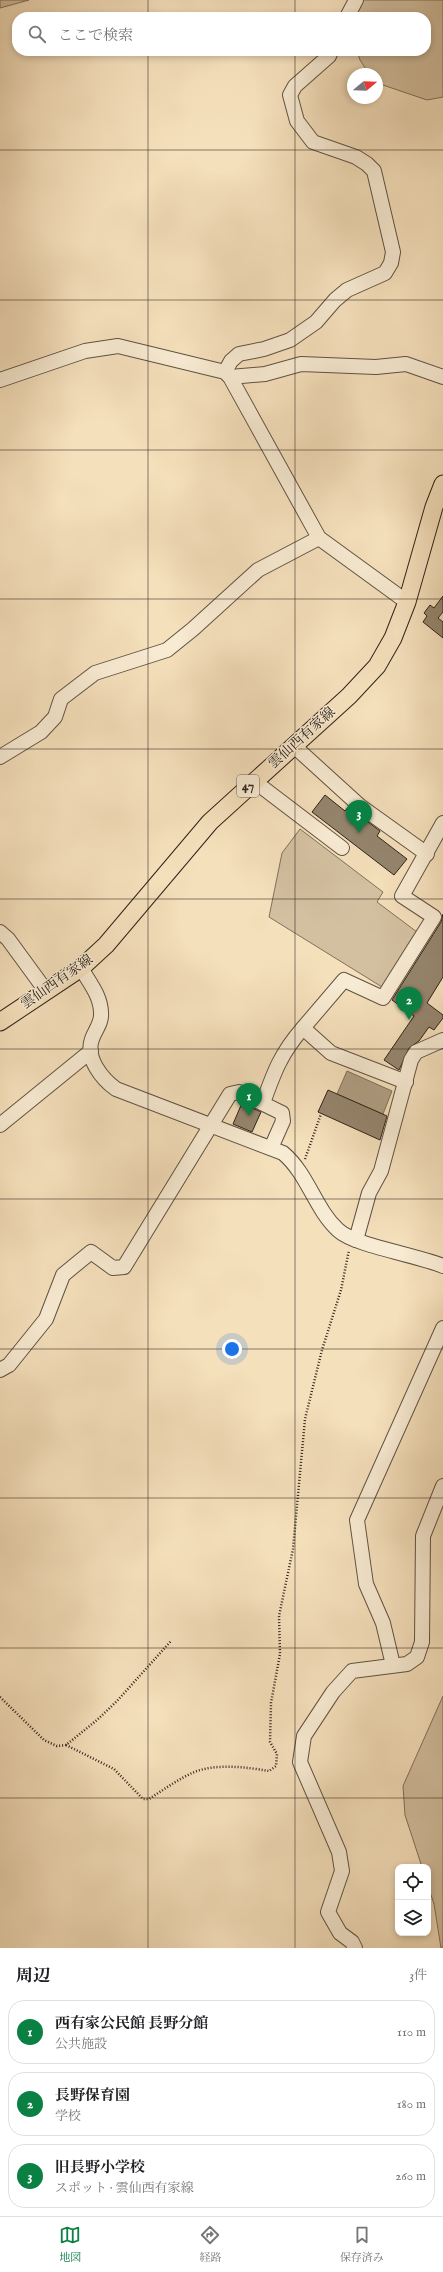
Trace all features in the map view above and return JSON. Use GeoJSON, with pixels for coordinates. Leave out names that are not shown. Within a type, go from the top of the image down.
{"type":"FeatureCollection","features":[{"type":"Feature","properties":{"kind":"main road","name":"雲仙西有家線"},"geometry":{"type":"LineString","coordinates":[[0,1022],[81,968],[106,945],[210,822],[349,696],[377,666],[393,638],[407,602],[434,507],[443,484]]}},
{"type":"Feature","properties":{"kind":"street"},"geometry":{"type":"LineString","coordinates":[[350,12],[356,0]]}},
{"type":"Feature","properties":{"kind":"street"},"geometry":{"type":"LineString","coordinates":[[329,56],[295,86],[290,95],[295,115],[297,121],[313,142],[356,157],[367,164],[374,171],[393,252],[392,263],[385,273],[347,290],[335,300],[316,322],[290,340],[264,349],[239,354],[231,361],[227,375],[319,538],[407,602]]}},
{"type":"Feature","properties":{"kind":"street"},"geometry":{"type":"LineString","coordinates":[[0,380],[85,351],[118,346],[227,375],[265,374],[301,364],[376,367],[406,364],[443,376]]}},
{"type":"Feature","properties":{"kind":"street"},"geometry":{"type":"LineString","coordinates":[[0,756],[41,732],[55,717],[61,699],[95,673],[167,650],[193,629],[258,570],[319,538]]}},
{"type":"Feature","properties":{"kind":"street"},"geometry":{"type":"LineString","coordinates":[[294,746],[360,806],[427,854]]}},
{"type":"Feature","properties":{"kind":"street"},"geometry":{"type":"LineString","coordinates":[[254,781],[290,810],[342,848]]}},
{"type":"Feature","properties":{"kind":"street"},"geometry":{"type":"LineString","coordinates":[[263,1103],[278,1061],[289,1043],[344,980],[383,998],[434,917],[402,896],[427,854],[443,823]]}},
{"type":"Feature","properties":{"kind":"street"},"geometry":{"type":"LineString","coordinates":[[0,932],[8,939],[46,991]]}},
{"type":"Feature","properties":{"kind":"street"},"geometry":{"type":"LineString","coordinates":[[81,968],[98,996],[101,1013],[100,1022],[91,1041],[91,1051],[97,1069],[104,1081],[116,1089],[213,1124],[283,1153],[293,1161],[328,1218],[340,1232],[353,1239],[426,1258],[443,1266]]}},
{"type":"Feature","properties":{"kind":"street"},"geometry":{"type":"LineString","coordinates":[[303,1028],[331,1053],[406,1082]]}},
{"type":"Feature","properties":{"kind":"street"},"geometry":{"type":"LineString","coordinates":[[353,1239],[369,1193],[381,1171],[411,1060],[416,1052],[443,1040]]}},
{"type":"Feature","properties":{"kind":"street"},"geometry":{"type":"LineString","coordinates":[[0,1125],[91,1051]]}},
{"type":"Feature","properties":{"kind":"street"},"geometry":{"type":"LineString","coordinates":[[0,1370],[9,1365],[46,1319],[63,1275],[85,1256],[91,1252],[113,1268],[124,1267],[230,1094],[239,1092],[279,1110],[284,1117],[271,1148]]}},
{"type":"Feature","properties":{"kind":"street"},"geometry":{"type":"LineString","coordinates":[[393,1665],[383,1623],[366,1584],[357,1520],[443,1328]]}},
{"type":"Feature","properties":{"kind":"street"},"geometry":{"type":"LineString","coordinates":[[355,1948],[352,1942],[340,1933],[328,1912],[342,1871],[340,1852],[300,1762],[304,1736],[332,1692],[352,1670],[407,1664],[417,1657],[422,1642],[423,1536],[443,1486]]}},
{"type":"Feature","properties":{"kind":"path"},"geometry":{"type":"LineString","coordinates":[[300,1174],[321,1114]]}},
{"type":"Feature","properties":{"kind":"path"},"geometry":{"type":"LineString","coordinates":[[0,1697],[44,1740],[57,1746],[66,1745],[114,1769],[141,1798],[146,1799],[202,1770],[246,1768],[269,1771],[276,1766],[277,1754],[270,1742],[271,1703],[280,1654],[279,1616],[293,1549],[305,1419],[322,1350],[341,1290],[353,1239]]}},
{"type":"Feature","properties":{"kind":"path"},"geometry":{"type":"LineString","coordinates":[[66,1745],[102,1715],[171,1641]]}},
{"type":"Feature","properties":{"kind":"shaded area"},"geometry":{"type":"Polygon","coordinates":[[[0,0],[29,0],[0,8],[0,0]]]}},
{"type":"Feature","properties":{"kind":"shaded area"},"geometry":{"type":"Polygon","coordinates":[[[353,0],[443,0],[443,97],[427,100],[383,85],[383,68],[365,68],[359,56],[431,56],[431,12],[352,12],[353,0]]]}},
{"type":"Feature","properties":{"kind":"shaded area"},"geometry":{"type":"Polygon","coordinates":[[[300,829],[383,892],[377,902],[417,932],[382,987],[269,917],[282,853],[300,829]]]}},
{"type":"Feature","properties":{"kind":"shaded area"},"geometry":{"type":"Polygon","coordinates":[[[347,1071],[392,1091],[383,1114],[337,1094],[347,1071]]]}},
{"type":"Feature","properties":{"kind":"shaded area"},"geometry":{"type":"Polygon","coordinates":[[[443,1696],[443,1948],[441,1948],[434,1904],[431,1895],[431,1864],[421,1864],[405,1815],[403,1786],[443,1696]]]}},
{"type":"Feature","properties":{"kind":"building"},"geometry":{"type":"Polygon","coordinates":[[[443,596],[443,612],[438,618],[443,622],[443,638],[423,622],[427,616],[424,613],[430,605],[434,608],[443,596]]]}},
{"type":"Feature","properties":{"kind":"building"},"geometry":{"type":"Polygon","coordinates":[[[325,795],[345,811],[348,807],[380,831],[377,836],[407,859],[394,875],[312,812],[325,795]]]}},
{"type":"Feature","properties":{"kind":"building"},"geometry":{"type":"Polygon","coordinates":[[[443,914],[443,977],[427,1003],[443,1015],[443,1018],[434,1030],[429,1027],[419,1041],[409,1048],[399,1070],[384,1060],[414,1016],[392,1000],[441,922],[443,914]]]}},
{"type":"Feature","properties":{"kind":"building"},"geometry":{"type":"Polygon","coordinates":[[[328,1090],[387,1116],[380,1140],[318,1112],[328,1090]]]}},
{"type":"Feature","properties":{"kind":"building"},"geometry":{"type":"Polygon","coordinates":[[[242,1103],[261,1112],[252,1132],[233,1124],[242,1103]]]}},
{"type":"Feature","properties":{"kind":"place","name":"旧長野小学校"},"geometry":{"type":"Point","coordinates":[359,833]}},
{"type":"Feature","properties":{"kind":"place","name":"長野保育園"},"geometry":{"type":"Point","coordinates":[409,1020]}},
{"type":"Feature","properties":{"kind":"place","name":"西有家公民館 長野分館"},"geometry":{"type":"Point","coordinates":[249,1116]}}]}
